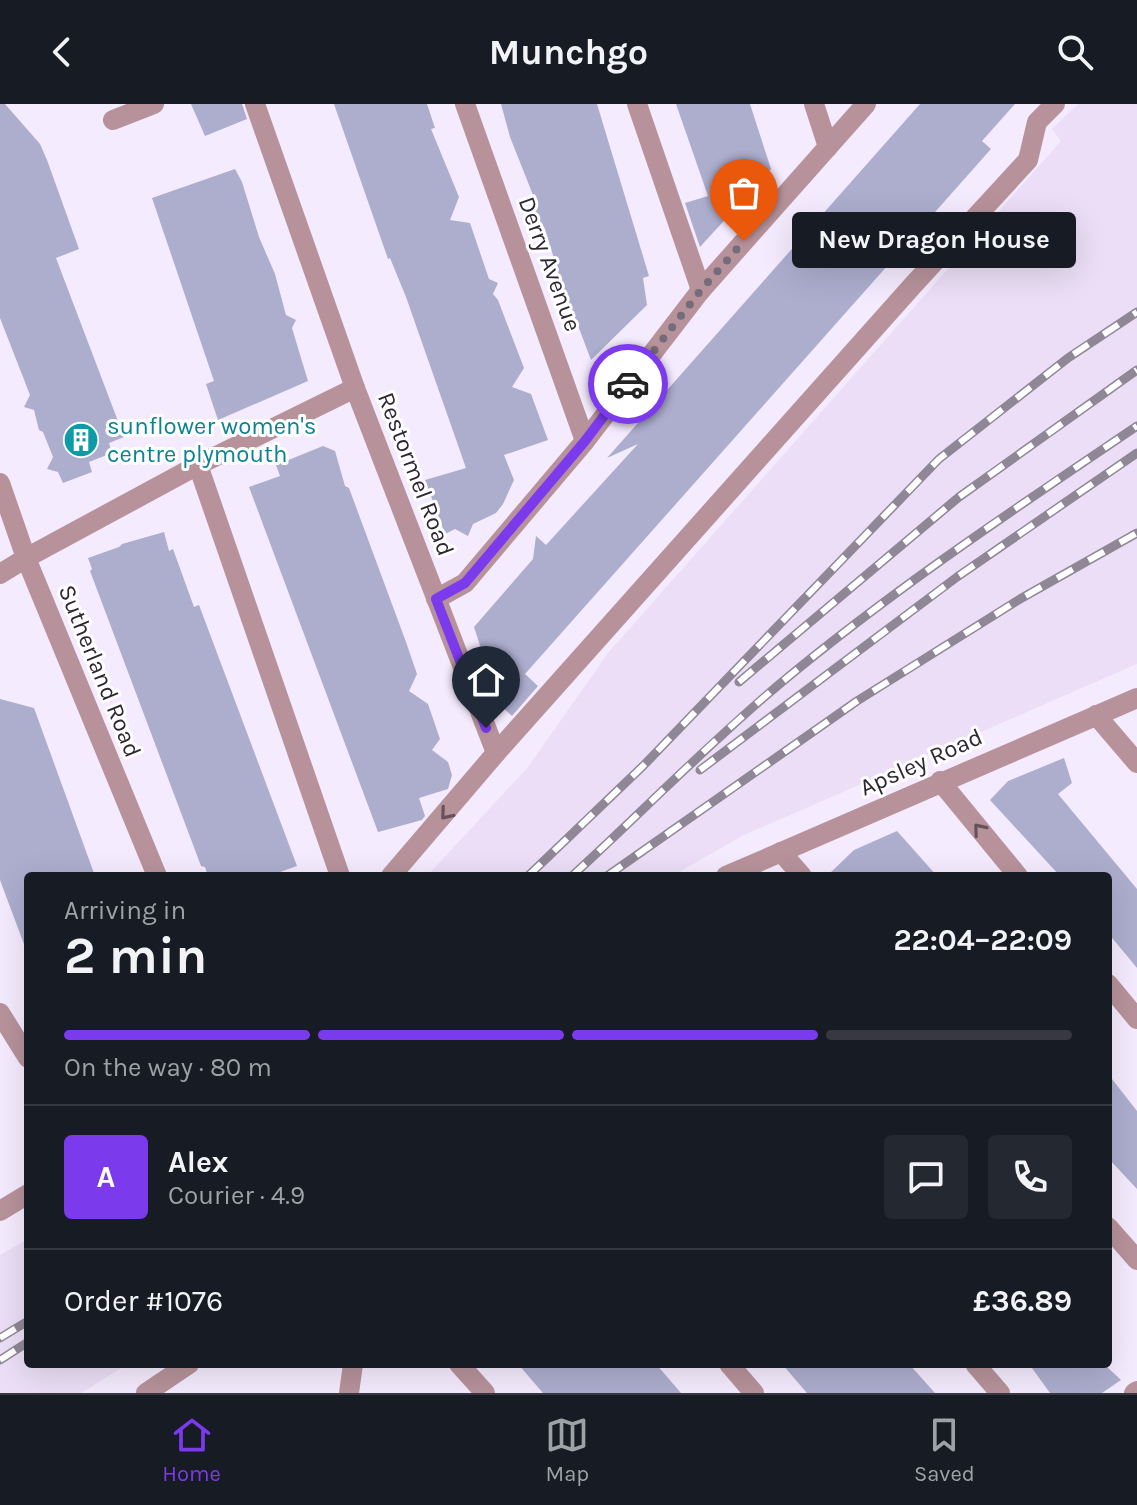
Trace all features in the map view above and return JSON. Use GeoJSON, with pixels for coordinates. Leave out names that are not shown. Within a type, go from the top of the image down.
{"type":"FeatureCollection","features":[{"type":"Feature","properties":{"kind":"street"},"geometry":{"type":"LineString","coordinates":[[113,120],[154,104]]}},
{"type":"Feature","properties":{"kind":"street","name":"Restormel Road"},"geometry":{"type":"LineString","coordinates":[[255,104],[355,388],[496,753]]}},
{"type":"Feature","properties":{"kind":"street","name":"Derry Avenue"},"geometry":{"type":"LineString","coordinates":[[465,104],[585,441]]}},
{"type":"Feature","properties":{"kind":"street"},"geometry":{"type":"LineString","coordinates":[[637,104],[701,290]]}},
{"type":"Feature","properties":{"kind":"street"},"geometry":{"type":"LineString","coordinates":[[814,104],[828,147]]}},
{"type":"Feature","properties":{"kind":"street"},"geometry":{"type":"LineString","coordinates":[[436,599],[465,583],[585,441],[701,290],[866,104]]}},
{"type":"Feature","properties":{"kind":"street"},"geometry":{"type":"LineString","coordinates":[[394,872],[496,753],[1028,160],[1037,122],[1055,104]]}},
{"type":"Feature","properties":{"kind":"street"},"geometry":{"type":"LineString","coordinates":[[0,574],[198,465],[355,388]]}},
{"type":"Feature","properties":{"kind":"street"},"geometry":{"type":"LineString","coordinates":[[198,465],[339,872]]}},
{"type":"Feature","properties":{"kind":"street","name":"Sutherland Road"},"geometry":{"type":"LineString","coordinates":[[0,483],[26,558],[155,872]]}},
{"type":"Feature","properties":{"kind":"street","name":"Apsley Road"},"geometry":{"type":"LineString","coordinates":[[735,872],[1137,698]]}},
{"type":"Feature","properties":{"kind":"street"},"geometry":{"type":"LineString","coordinates":[[1096,715],[1137,763]]}},
{"type":"Feature","properties":{"kind":"street"},"geometry":{"type":"LineString","coordinates":[[940,781],[1015,872]]}},
{"type":"Feature","properties":{"kind":"street"},"geometry":{"type":"LineString","coordinates":[[781,852],[798,872]]}},
{"type":"Feature","properties":{"kind":"street"},"geometry":{"type":"LineString","coordinates":[[1112,989],[1137,1019]]}},
{"type":"Feature","properties":{"kind":"street"},"geometry":{"type":"LineString","coordinates":[[1,1017],[24,1052]]}},
{"type":"Feature","properties":{"kind":"street"},"geometry":{"type":"LineString","coordinates":[[0,1211],[24,1196]]}},
{"type":"Feature","properties":{"kind":"street"},"geometry":{"type":"LineString","coordinates":[[1112,1232],[1137,1260]]}},
{"type":"Feature","properties":{"kind":"street"},"geometry":{"type":"LineString","coordinates":[[146,1393],[183,1368]]}},
{"type":"Feature","properties":{"kind":"street"},"geometry":{"type":"LineString","coordinates":[[349,1393],[352,1368]]}},
{"type":"Feature","properties":{"kind":"street"},"geometry":{"type":"LineString","coordinates":[[463,1368],[485,1393]]}},
{"type":"Feature","properties":{"kind":"street"},"geometry":{"type":"LineString","coordinates":[[732,1368],[754,1393]]}},
{"type":"Feature","properties":{"kind":"street"},"geometry":{"type":"LineString","coordinates":[[978,1368],[1000,1393]]}},
{"type":"Feature","properties":{"kind":"shaded area"},"geometry":{"type":"Polygon","coordinates":[[[1078,104],[1137,104],[1137,664],[744,835],[679,872],[431,872],[528,767],[608,653],[1061,141],[1052,129],[1078,104]]]}},
{"type":"Feature","properties":{"kind":"shaded area"},"geometry":{"type":"Polygon","coordinates":[[[24,1241],[24,1368],[122,1368],[81,1393],[0,1393],[0,1255],[24,1241]]]}},
{"type":"Feature","properties":{"kind":"building"},"geometry":{"type":"Polygon","coordinates":[[[0,104],[5,104],[40,144],[47,160],[79,249],[56,258],[124,437],[109,443],[112,453],[89,462],[92,472],[63,483],[58,472],[47,469],[53,457],[43,432],[39,430],[34,410],[24,407],[30,395],[0,318],[0,104]]]}},
{"type":"Feature","properties":{"kind":"building"},"geometry":{"type":"Polygon","coordinates":[[[191,104],[242,104],[247,119],[205,136],[191,104]]]}},
{"type":"Feature","properties":{"kind":"building"},"geometry":{"type":"Polygon","coordinates":[[[334,104],[427,104],[435,128],[431,129],[459,197],[450,220],[470,223],[489,279],[498,283],[493,294],[524,368],[512,387],[531,394],[548,440],[504,455],[514,480],[496,513],[473,524],[468,536],[455,529],[445,534],[425,480],[466,468],[334,104]]]}},
{"type":"Feature","properties":{"kind":"building"},"geometry":{"type":"Polygon","coordinates":[[[501,104],[597,104],[649,276],[643,278],[647,305],[591,360],[545,229],[536,214],[533,195],[510,137],[501,104]]]}},
{"type":"Feature","properties":{"kind":"building"},"geometry":{"type":"Polygon","coordinates":[[[676,104],[750,104],[771,169],[700,247],[685,203],[708,196],[676,104]]]}},
{"type":"Feature","properties":{"kind":"building"},"geometry":{"type":"Polygon","coordinates":[[[920,104],[1015,104],[982,141],[991,149],[525,674],[538,686],[512,716],[499,704],[474,627],[533,559],[536,536],[546,545],[638,444],[607,458],[920,104]]]}},
{"type":"Feature","properties":{"kind":"building"},"geometry":{"type":"Polygon","coordinates":[[[235,169],[275,274],[286,315],[296,320],[292,328],[308,381],[218,420],[206,384],[214,381],[152,198],[235,169]]]}},
{"type":"Feature","properties":{"kind":"building"},"geometry":{"type":"Polygon","coordinates":[[[323,446],[335,451],[345,486],[349,488],[406,642],[417,674],[409,691],[428,704],[440,739],[432,750],[448,762],[452,775],[448,789],[419,798],[425,816],[422,820],[378,832],[249,487],[280,476],[276,465],[323,446]]]}},
{"type":"Feature","properties":{"kind":"building"},"geometry":{"type":"Polygon","coordinates":[[[164,532],[169,551],[173,549],[194,607],[199,605],[297,866],[280,872],[207,872],[201,866],[90,571],[88,558],[164,532]]]}},
{"type":"Feature","properties":{"kind":"building"},"geometry":{"type":"Polygon","coordinates":[[[0,699],[34,708],[94,872],[24,872],[24,944],[0,880],[0,699]]]}},
{"type":"Feature","properties":{"kind":"building"},"geometry":{"type":"Polygon","coordinates":[[[1064,758],[1072,783],[1058,794],[1137,889],[1137,968],[1112,938],[1112,872],[1056,872],[990,800],[1008,781],[1064,758]]]}},
{"type":"Feature","properties":{"kind":"building"},"geometry":{"type":"Polygon","coordinates":[[[897,831],[933,872],[831,872],[854,850],[897,831]]]}},
{"type":"Feature","properties":{"kind":"building"},"geometry":{"type":"Polygon","coordinates":[[[1112,1079],[1137,1111],[1137,1189],[1112,1162],[1112,1079]]]}},
{"type":"Feature","properties":{"kind":"building"},"geometry":{"type":"Polygon","coordinates":[[[521,1368],[659,1368],[681,1393],[543,1393],[521,1368]]]}},
{"type":"Feature","properties":{"kind":"building"},"geometry":{"type":"Polygon","coordinates":[[[785,1368],[913,1368],[935,1393],[807,1393],[785,1368]]]}},
{"type":"Feature","properties":{"kind":"building"},"geometry":{"type":"Polygon","coordinates":[[[1032,1368],[1108,1368],[1121,1380],[1102,1393],[1050,1393],[1032,1368]]]}},
{"type":"Feature","properties":{"kind":"railway"},"geometry":{"type":"LineString","coordinates":[[532,872],[643,766],[939,459],[1068,358],[1137,312]]}},
{"type":"Feature","properties":{"kind":"railway"},"geometry":{"type":"LineString","coordinates":[[739,682],[959,497],[1137,370]]}},
{"type":"Feature","properties":{"kind":"railway"},"geometry":{"type":"LineString","coordinates":[[576,872],[728,729],[824,648],[956,550],[1137,426]]}},
{"type":"Feature","properties":{"kind":"railway"},"geometry":{"type":"LineString","coordinates":[[700,770],[957,577],[1137,453]]}},
{"type":"Feature","properties":{"kind":"railway"},"geometry":{"type":"LineString","coordinates":[[613,872],[857,701],[1020,599],[1137,533]]}},
{"type":"Feature","properties":{"kind":"railway"},"geometry":{"type":"LineString","coordinates":[[0,1338],[24,1323]]}},
{"type":"Feature","properties":{"kind":"railway"},"geometry":{"type":"LineString","coordinates":[[0,1360],[24,1345]]}},
{"type":"Feature","properties":{"kind":"way so far"},"geometry":{"type":"LineString","coordinates":[[628,384],[701,290],[744,241]]}},
{"type":"Feature","properties":{"kind":"place","name":"New Dragon House"},"geometry":{"type":"Point","coordinates":[744,241]}},
{"type":"Feature","properties":{"kind":"place","name":"sunflower women's centre plymouth"},"geometry":{"type":"Point","coordinates":[81,440]}},
{"type":"Feature","properties":{"kind":"route"},"geometry":{"type":"LineString","coordinates":[[486,728],[436,599],[465,583],[585,441],[628,384]]}}]}
